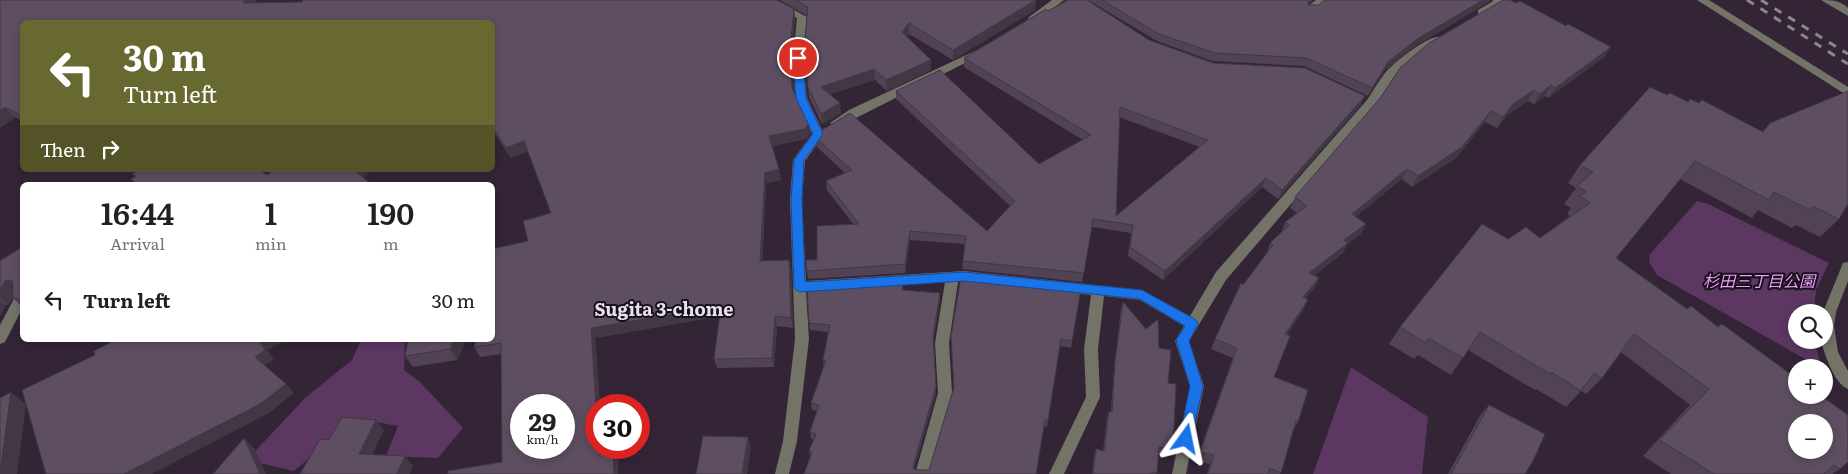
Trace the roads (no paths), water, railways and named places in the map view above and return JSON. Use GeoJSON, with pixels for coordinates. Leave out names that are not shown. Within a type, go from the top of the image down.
{"type":"FeatureCollection","features":[{"type":"Feature","properties":{"kind":"street"},"geometry":{"type":"LineString","coordinates":[[768,0],[802,17],[798,58],[801,98],[818,134]]}},
{"type":"Feature","properties":{"kind":"street"},"geometry":{"type":"LineString","coordinates":[[1023,25],[1059,0]]}},
{"type":"Feature","properties":{"kind":"street"},"geometry":{"type":"LineString","coordinates":[[1310,9],[1323,0]]}},
{"type":"Feature","properties":{"kind":"street"},"geometry":{"type":"LineString","coordinates":[[1474,18],[1497,4],[1498,0]]}},
{"type":"Feature","properties":{"kind":"street"},"geometry":{"type":"LineString","coordinates":[[1702,0],[1848,92]]}},
{"type":"Feature","properties":{"kind":"street"},"geometry":{"type":"LineString","coordinates":[[1826,0],[1838,2],[1848,13]]}},
{"type":"Feature","properties":{"kind":"street"},"geometry":{"type":"LineString","coordinates":[[1179,474],[1197,386],[1182,340],[1221,276],[1390,74],[1419,50],[1450,32]]}},
{"type":"Feature","properties":{"kind":"street"},"geometry":{"type":"LineString","coordinates":[[782,474],[790,441],[802,338],[796,200],[799,160],[818,134],[853,113],[966,60],[990,45]]}},
{"type":"Feature","properties":{"kind":"street"},"geometry":{"type":"LineString","coordinates":[[1848,266],[1828,316],[1827,343],[1840,372],[1848,383]]}},
{"type":"Feature","properties":{"kind":"street"},"geometry":{"type":"LineString","coordinates":[[800,287],[964,276],[1142,295],[1192,324]]}},
{"type":"Feature","properties":{"kind":"street"},"geometry":{"type":"LineString","coordinates":[[922,474],[946,393],[942,343],[952,277]]}},
{"type":"Feature","properties":{"kind":"street"},"geometry":{"type":"LineString","coordinates":[[1056,474],[1093,398],[1092,349],[1098,290]]}},
{"type":"Feature","properties":{"kind":"street"},"geometry":{"type":"LineString","coordinates":[[0,338],[20,301]]}},
{"type":"Feature","properties":{"kind":"railway"},"geometry":{"type":"LineString","coordinates":[[1747,0],[1848,64]]}},
{"type":"Feature","properties":{"kind":"railway"},"geometry":{"type":"LineString","coordinates":[[1761,0],[1848,54]]}},
{"type":"Feature","properties":{"kind":"district","name":"Sugita 3-chome"},"geometry":{"type":"Point","coordinates":[664,310]}},
{"type":"Feature","properties":{"kind":"park label","name":"杉田三丁目公園"},"geometry":{"type":"Point","coordinates":[1759,281]}}]}
